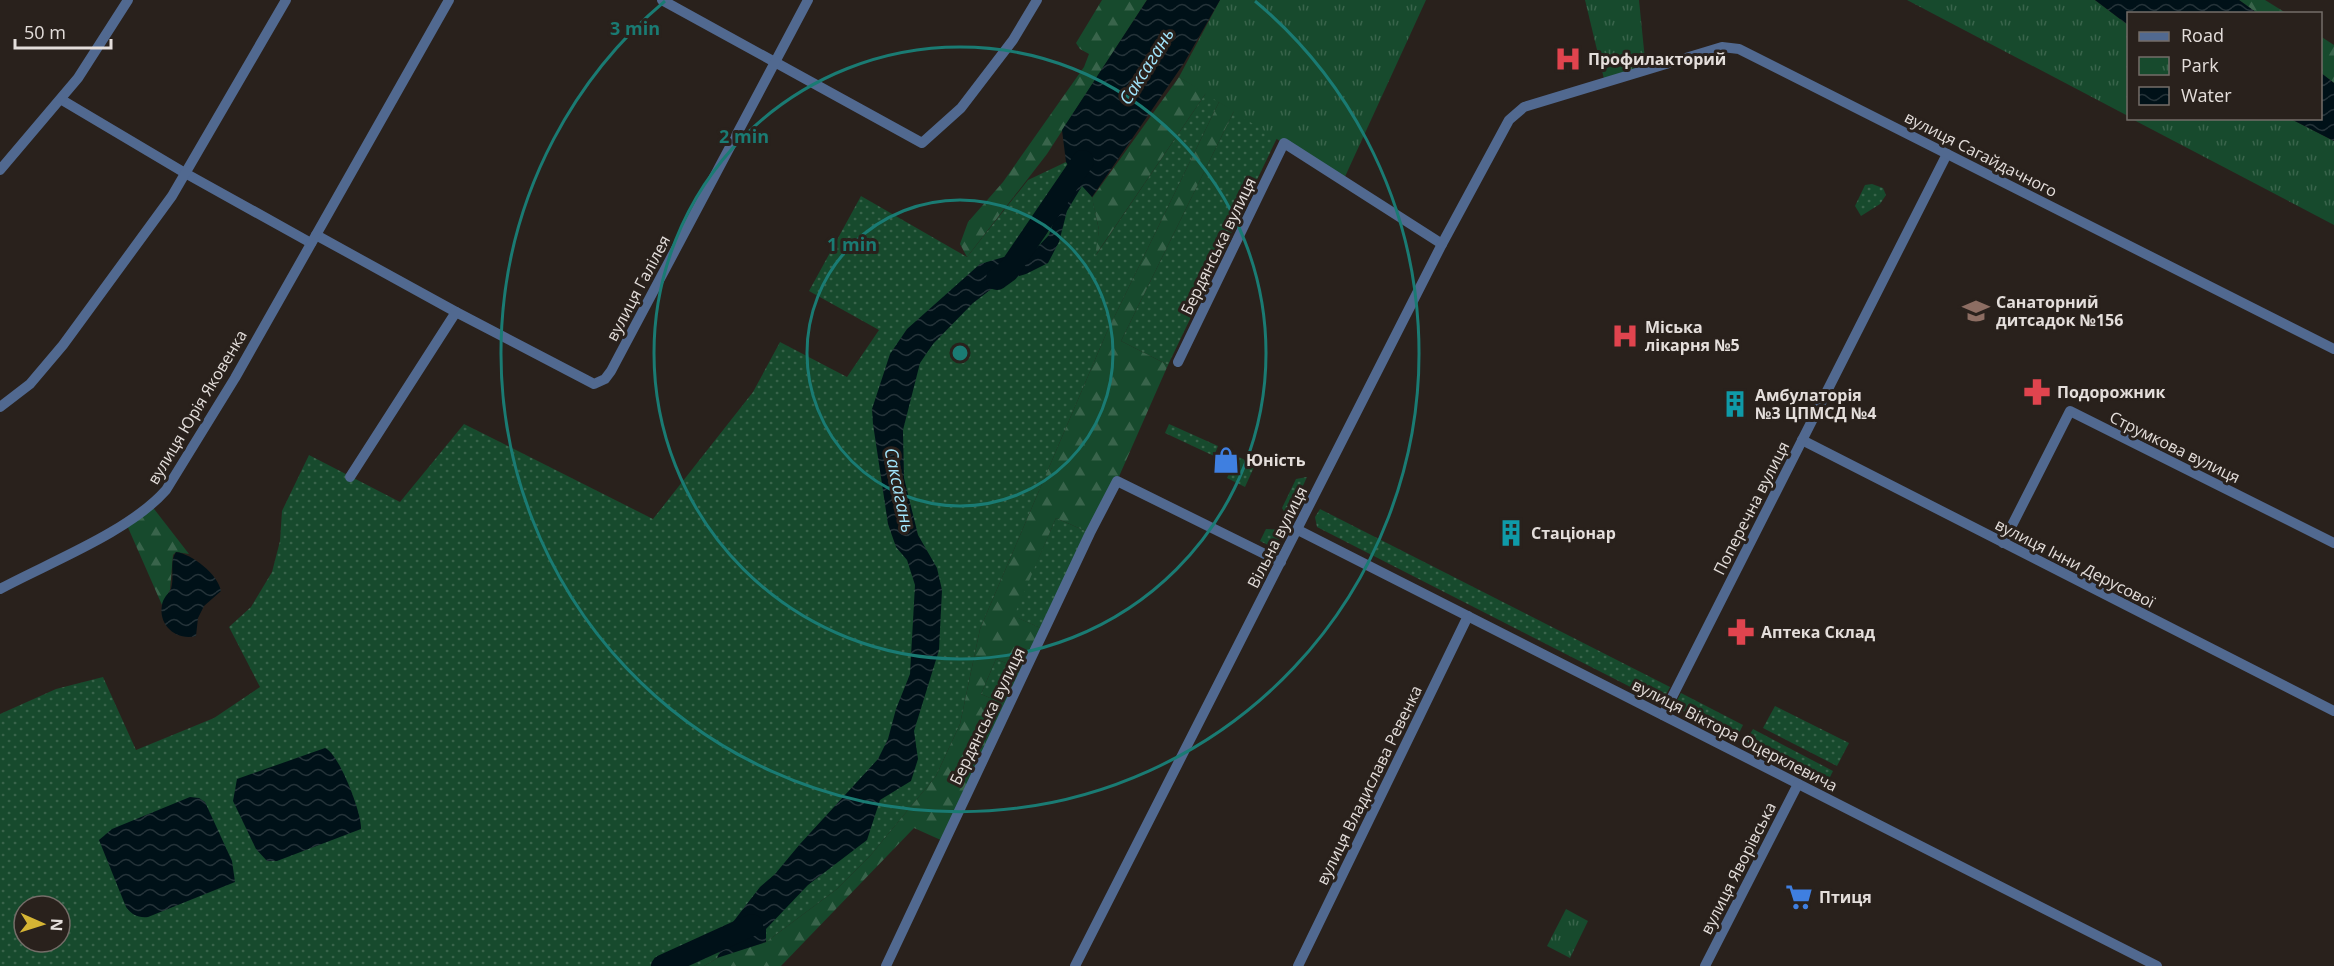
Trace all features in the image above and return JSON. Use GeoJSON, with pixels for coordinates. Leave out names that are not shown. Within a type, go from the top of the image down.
{"type":"FeatureCollection","features":[{"type":"Feature","properties":{"kind":"street"},"geometry":{"type":"LineString","coordinates":[[0,170],[62,100],[105,40],[128,0]]}},
{"type":"Feature","properties":{"kind":"street"},"geometry":{"type":"LineString","coordinates":[[0,407],[30,384],[63,345],[118,272],[185,173],[286,0]]}},
{"type":"Feature","properties":{"kind":"street","name":"вулиця Юрія Яковенка"},"geometry":{"type":"LineString","coordinates":[[0,589],[126,523],[156,501],[201,434],[449,0]]}},
{"type":"Feature","properties":{"kind":"street"},"geometry":{"type":"LineString","coordinates":[[662,0],[922,143],[960,108],[1013,40],[1037,0]]}},
{"type":"Feature","properties":{"kind":"street","name":"вулиця Галілея"},"geometry":{"type":"LineString","coordinates":[[456,312],[594,384],[605,379],[808,0]]}},
{"type":"Feature","properties":{"kind":"street","name":"вулиця Сагайдачного"},"geometry":{"type":"LineString","coordinates":[[1605,84],[1722,47],[1739,49],[2334,349]]}},
{"type":"Feature","properties":{"kind":"street","name":"Вільна вулиця"},"geometry":{"type":"LineString","coordinates":[[1075,966],[1442,244],[1509,120],[1516,112],[1605,84]]}},
{"type":"Feature","properties":{"kind":"street"},"geometry":{"type":"LineString","coordinates":[[62,100],[185,173],[456,312],[350,477]]}},
{"type":"Feature","properties":{"kind":"street","name":"Бердянська вулиця"},"geometry":{"type":"LineString","coordinates":[[1179,362],[1284,143],[1442,244]]}},
{"type":"Feature","properties":{"kind":"street","name":"Поперечна вулиця"},"geometry":{"type":"LineString","coordinates":[[1663,716],[1947,154]]}},
{"type":"Feature","properties":{"kind":"street","name":"Струмкова вулиця"},"geometry":{"type":"LineString","coordinates":[[2003,543],[2070,411],[2334,543]]}},
{"type":"Feature","properties":{"kind":"street","name":"вулиця Інни Дерусової"},"geometry":{"type":"LineString","coordinates":[[1802,440],[2334,711]]}},
{"type":"Feature","properties":{"kind":"street","name":"Бердянська вулиця"},"geometry":{"type":"LineString","coordinates":[[886,966],[1090,533],[1117,481],[1281,562]]}},
{"type":"Feature","properties":{"kind":"street","name":"вулиця Віктора Оцерклевича"},"geometry":{"type":"LineString","coordinates":[[1298,530],[2157,966]]}},
{"type":"Feature","properties":{"kind":"street","name":"вулиця Владислава Ревенка"},"geometry":{"type":"LineString","coordinates":[[1298,966],[1468,616]]}},
{"type":"Feature","properties":{"kind":"street","name":"вулиця Яворівська"},"geometry":{"type":"LineString","coordinates":[[1705,966],[1798,784]]}},
{"type":"Feature","properties":{"kind":"green space"},"geometry":{"type":"Polygon","coordinates":[[[1102,0],[1147,0],[1047,154],[967,257],[960,244],[968,222],[1003,182],[1084,67],[1089,54],[1080,49],[1076,43],[1102,0]]]}},
{"type":"Feature","properties":{"kind":"green space"},"geometry":{"type":"Polygon","coordinates":[[[1220,0],[1426,0],[1343,181],[1179,77],[1220,0]]]}},
{"type":"Feature","properties":{"kind":"green space"},"geometry":{"type":"Polygon","coordinates":[[[1585,0],[1639,0],[1646,70],[1605,83],[1585,0]]]}},
{"type":"Feature","properties":{"kind":"green space"},"geometry":{"type":"Polygon","coordinates":[[[1907,0],[2095,0],[2127,24],[2127,115],[1907,0]]]}},
{"type":"Feature","properties":{"kind":"green space"},"geometry":{"type":"Polygon","coordinates":[[[2239,0],[2265,0],[2284,12],[2256,12],[2239,0]]]}},
{"type":"Feature","properties":{"kind":"green space"},"geometry":{"type":"Polygon","coordinates":[[[2322,37],[2334,45],[2334,83],[2322,74],[2322,37]]]}},
{"type":"Feature","properties":{"kind":"green space"},"geometry":{"type":"Polygon","coordinates":[[[1179,77],[1206,93],[1095,256],[1099,230],[1092,198],[1179,77]]]}},
{"type":"Feature","properties":{"kind":"green space"},"geometry":{"type":"Polygon","coordinates":[[[1206,93],[1219,102],[1106,334],[980,629],[960,724],[936,776],[870,856],[837,889],[766,942],[721,956],[704,966],[0,966],[0,714],[56,689],[103,677],[136,750],[214,718],[260,687],[229,627],[251,607],[272,572],[280,541],[282,511],[309,455],[400,502],[464,424],[653,519],[753,392],[780,342],[847,377],[879,330],[809,291],[861,196],[967,257],[1028,180],[1066,162],[1092,197],[1099,230],[1096,255],[1206,93]]]}},
{"type":"Feature","properties":{"kind":"green space"},"geometry":{"type":"Polygon","coordinates":[[[1219,102],[1234,111],[1121,341],[1168,365],[1117,481],[1090,533],[1056,518],[1014,616],[1045,630],[1025,671],[996,659],[981,694],[1008,706],[943,841],[914,828],[781,966],[704,966],[721,956],[766,942],[837,889],[870,856],[936,776],[960,724],[980,629],[1106,334],[1219,102]]]}},
{"type":"Feature","properties":{"kind":"green space"},"geometry":{"type":"Polygon","coordinates":[[[1234,111],[1277,138],[1168,365],[1121,341],[1234,111]]]}},
{"type":"Feature","properties":{"kind":"green space"},"geometry":{"type":"Polygon","coordinates":[[[2134,120],[2293,120],[2334,141],[2334,225],[2134,120]]]}},
{"type":"Feature","properties":{"kind":"green space"},"geometry":{"type":"Polygon","coordinates":[[[1872,184],[1883,188],[1886,195],[1880,204],[1861,216],[1855,206],[1865,185],[1872,184]]]}},
{"type":"Feature","properties":{"kind":"green space"},"geometry":{"type":"Polygon","coordinates":[[[1169,424],[1218,446],[1214,456],[1165,433],[1169,424]]]}},
{"type":"Feature","properties":{"kind":"green space"},"geometry":{"type":"Polygon","coordinates":[[[1237,456],[1255,465],[1245,487],[1227,478],[1237,456]]]}},
{"type":"Feature","properties":{"kind":"green space"},"geometry":{"type":"Polygon","coordinates":[[[1307,477],[1288,518],[1282,508],[1296,479],[1307,477]]]}},
{"type":"Feature","properties":{"kind":"green space"},"geometry":{"type":"Polygon","coordinates":[[[151,505],[189,554],[176,552],[173,555],[170,590],[162,605],[126,523],[151,505]]]}},
{"type":"Feature","properties":{"kind":"green space"},"geometry":{"type":"Polygon","coordinates":[[[1320,509],[1670,687],[1664,698],[1656,700],[1317,527],[1315,517],[1320,509]]]}},
{"type":"Feature","properties":{"kind":"green space"},"geometry":{"type":"Polygon","coordinates":[[[1056,518],[1090,533],[1045,630],[1013,616],[1056,518]]]}},
{"type":"Feature","properties":{"kind":"green space"},"geometry":{"type":"Polygon","coordinates":[[[1266,529],[1284,530],[1274,548],[1260,541],[1266,529]]]}},
{"type":"Feature","properties":{"kind":"green space"},"geometry":{"type":"Polygon","coordinates":[[[996,659],[1025,671],[1008,706],[981,694],[996,659]]]}},
{"type":"Feature","properties":{"kind":"green space"},"geometry":{"type":"Polygon","coordinates":[[[1681,693],[1743,725],[1736,739],[1674,706],[1681,693]]]}},
{"type":"Feature","properties":{"kind":"green space"},"geometry":{"type":"Polygon","coordinates":[[[1775,706],[1849,743],[1837,766],[1763,728],[1775,706]]]}},
{"type":"Feature","properties":{"kind":"green space"},"geometry":{"type":"Polygon","coordinates":[[[1753,729],[1833,771],[1829,779],[1817,781],[1749,746],[1747,739],[1753,729]]]}},
{"type":"Feature","properties":{"kind":"green space"},"geometry":{"type":"Polygon","coordinates":[[[1566,909],[1588,921],[1570,958],[1547,946],[1566,909]]]}},
{"type":"Feature","properties":{"kind":"water"},"geometry":{"type":"Polygon","coordinates":[[[1147,0],[1220,0],[1184,63],[1092,197],[1082,186],[1067,211],[1059,242],[1048,263],[1026,274],[1002,281],[973,303],[933,344],[920,363],[903,430],[904,478],[918,535],[937,568],[942,590],[939,650],[914,731],[918,759],[911,781],[880,800],[867,840],[808,885],[766,929],[766,942],[717,958],[733,922],[760,887],[775,874],[878,759],[888,739],[896,709],[910,674],[915,585],[907,560],[896,547],[888,524],[872,409],[890,354],[907,329],[980,264],[1004,257],[1028,257],[1049,235],[1071,169],[1066,162],[1062,130],[1147,0]]]}},
{"type":"Feature","properties":{"kind":"water"},"geometry":{"type":"Polygon","coordinates":[[[2095,0],[2239,0],[2256,12],[2127,12],[2127,24],[2095,0]]]}},
{"type":"Feature","properties":{"kind":"water"},"geometry":{"type":"Polygon","coordinates":[[[2322,74],[2334,83],[2334,141],[2293,120],[2322,120],[2322,74]]]}},
{"type":"Feature","properties":{"kind":"water"},"geometry":{"type":"Polygon","coordinates":[[[176,552],[196,561],[210,572],[221,591],[204,606],[198,618],[196,636],[175,634],[166,625],[161,612],[164,598],[171,589],[173,560],[176,552]]]}},
{"type":"Feature","properties":{"kind":"water"},"geometry":{"type":"Polygon","coordinates":[[[325,748],[337,761],[349,785],[358,811],[361,829],[277,861],[267,861],[256,849],[233,801],[237,779],[325,748]]]}},
{"type":"Feature","properties":{"kind":"water"},"geometry":{"type":"Polygon","coordinates":[[[190,797],[199,798],[205,802],[232,861],[235,882],[148,917],[136,915],[126,907],[99,840],[112,829],[190,797]]]}},
{"type":"Feature","properties":{"kind":"waterway","name":"Саксагань"},"geometry":{"type":"LineString","coordinates":[[997,279],[1008,271],[1083,161]]}},
{"type":"Feature","properties":{"kind":"waterway","name":"Саксагань"},"geometry":{"type":"LineString","coordinates":[[662,966],[752,925]]}},
{"type":"Feature","properties":{"kind":"place","name":"Профилакторий"},"geometry":{"type":"Point","coordinates":[1568,59]}},
{"type":"Feature","properties":{"kind":"place","name":"Санаторний дитсадок №156"},"geometry":{"type":"Point","coordinates":[1976,311]}},
{"type":"Feature","properties":{"kind":"place","name":"Міська лікарня №5"},"geometry":{"type":"Point","coordinates":[1625,336]}},
{"type":"Feature","properties":{"kind":"place","name":"Подорожник"},"geometry":{"type":"Point","coordinates":[2037,392]}},
{"type":"Feature","properties":{"kind":"place","name":"Амбулаторія №3 ЦПМСД №4"},"geometry":{"type":"Point","coordinates":[1735,404]}},
{"type":"Feature","properties":{"kind":"place","name":"Юність"},"geometry":{"type":"Point","coordinates":[1226,460]}},
{"type":"Feature","properties":{"kind":"place","name":"Стаціонар"},"geometry":{"type":"Point","coordinates":[1511,533]}},
{"type":"Feature","properties":{"kind":"place","name":"Аптека Склад"},"geometry":{"type":"Point","coordinates":[1741,632]}},
{"type":"Feature","properties":{"kind":"place","name":"Птиця"},"geometry":{"type":"Point","coordinates":[1799,897]}}]}
